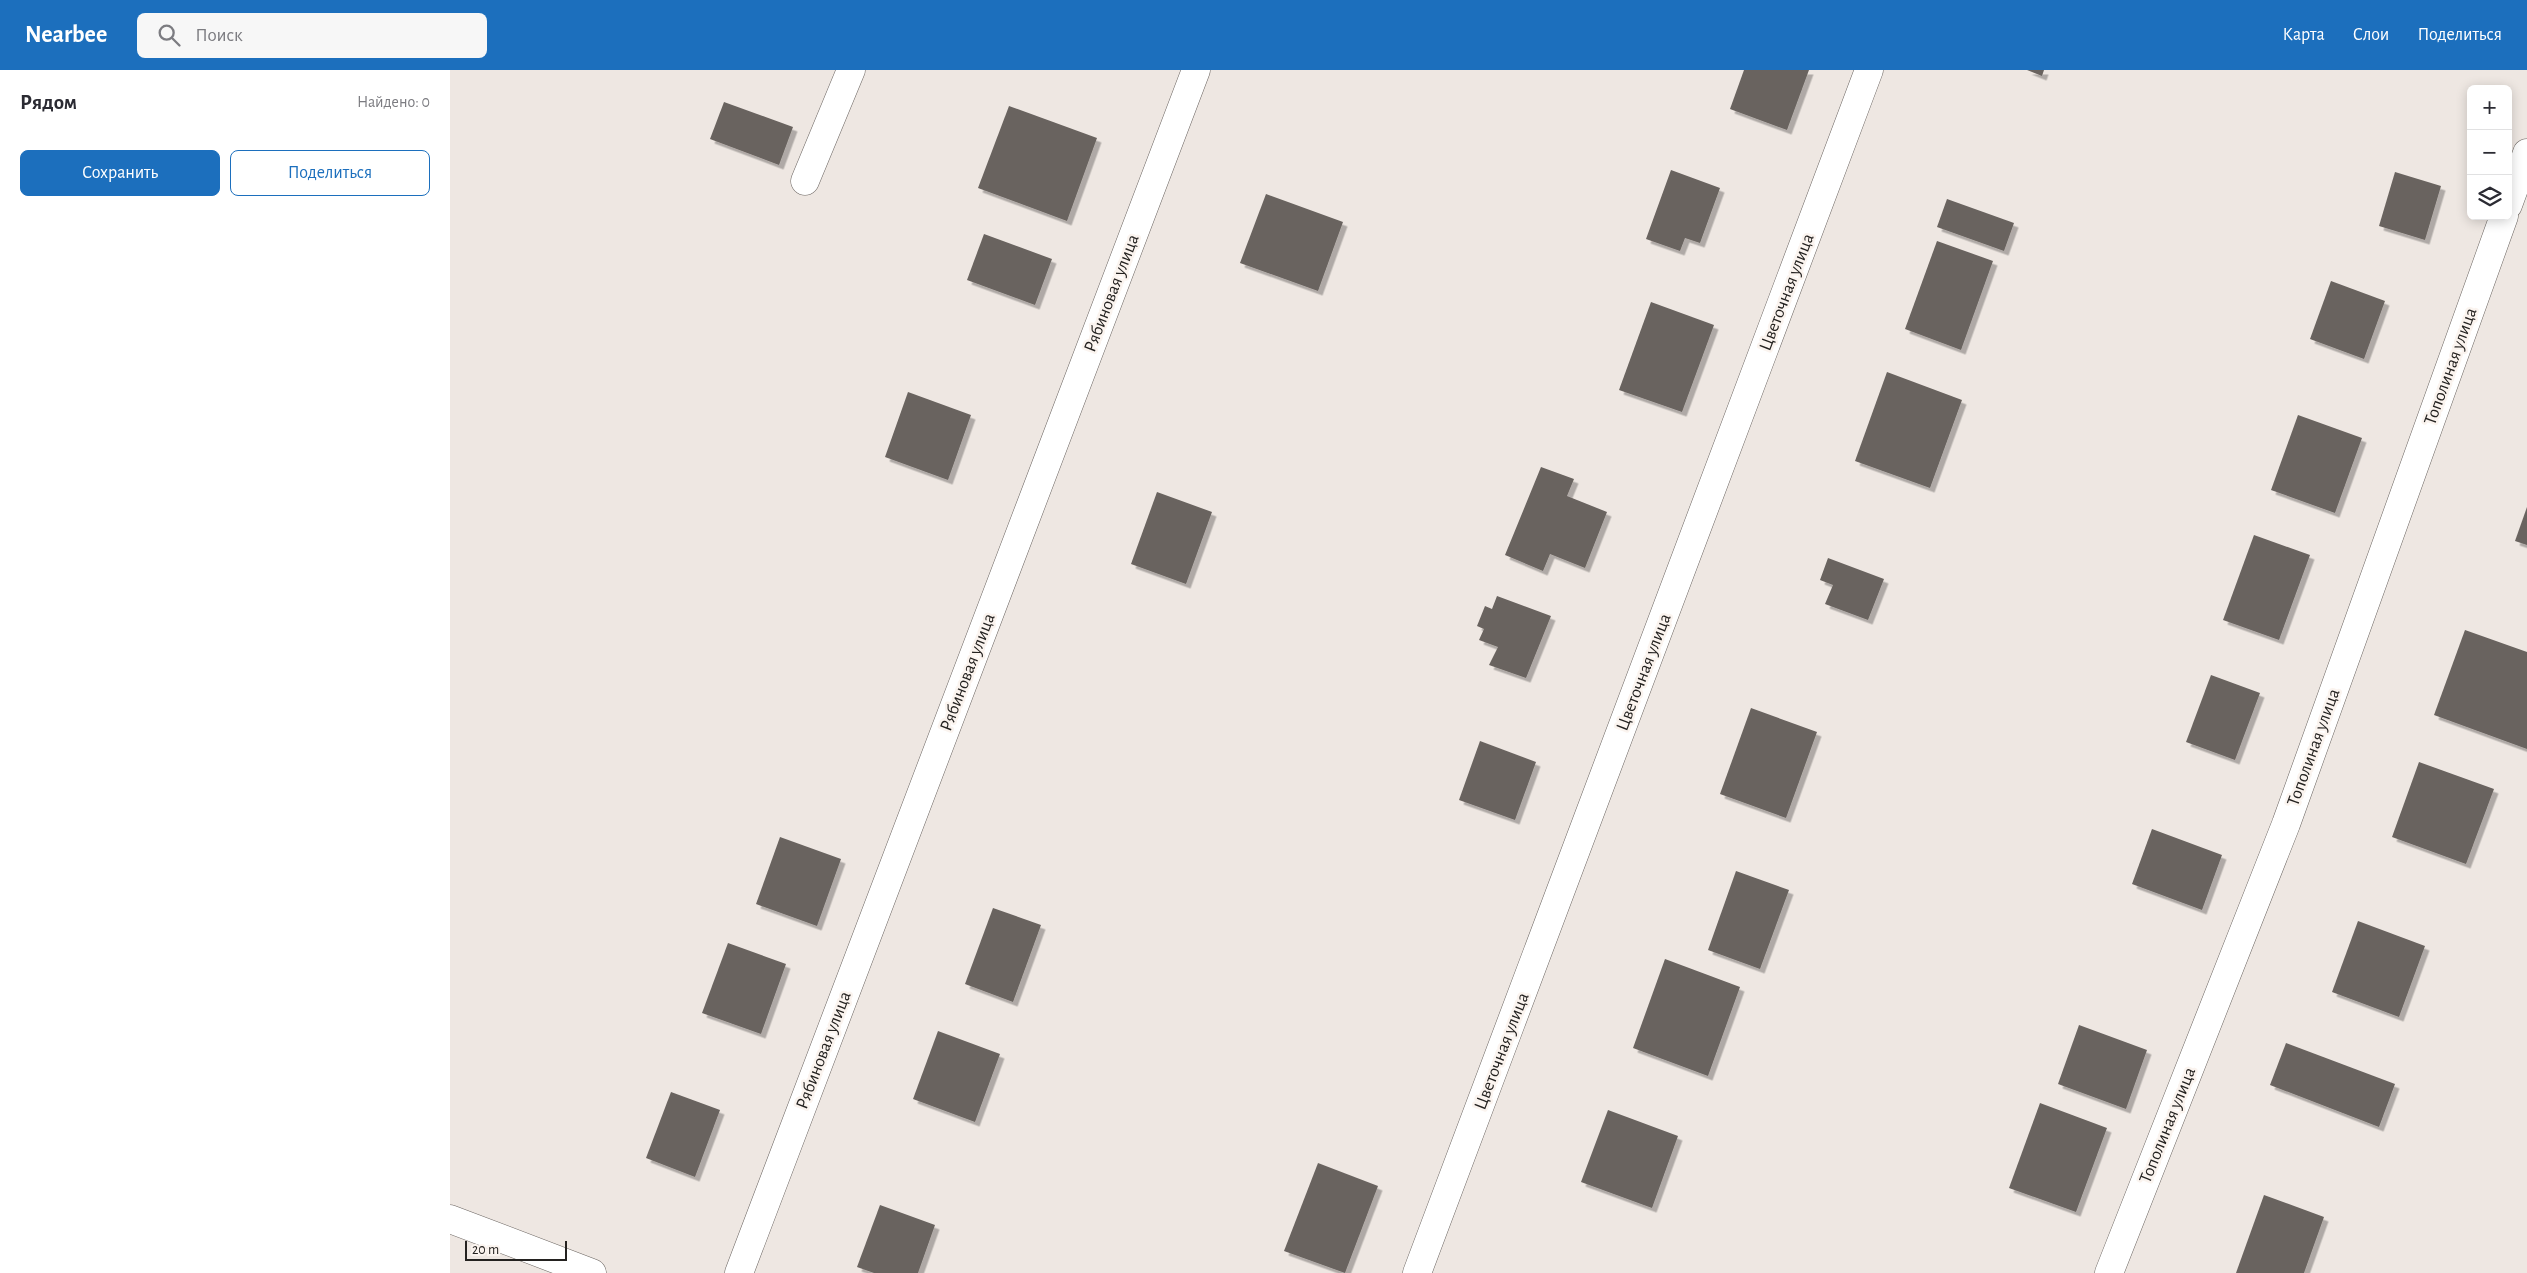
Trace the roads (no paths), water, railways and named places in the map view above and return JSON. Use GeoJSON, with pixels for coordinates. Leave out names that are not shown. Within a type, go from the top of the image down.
{"type":"FeatureCollection","features":[{"type":"Feature","properties":{"kind":"street"},"geometry":{"type":"LineString","coordinates":[[805,181],[851,70]]}},
{"type":"Feature","properties":{"kind":"street","name":"Рябиновая улица"},"geometry":{"type":"LineString","coordinates":[[738,1273],[1196,70]]}},
{"type":"Feature","properties":{"kind":"street","name":"Цветочная улица"},"geometry":{"type":"LineString","coordinates":[[1417,1273],[1869,70]]}},
{"type":"Feature","properties":{"kind":"street"},"geometry":{"type":"LineString","coordinates":[[2512,194],[2527,153]]}},
{"type":"Feature","properties":{"kind":"street","name":"Тополиная улица"},"geometry":{"type":"LineString","coordinates":[[2109,1273],[2286,824],[2503,220]]}},
{"type":"Feature","properties":{"kind":"street"},"geometry":{"type":"LineString","coordinates":[[450,1219],[592,1273]]}}]}
